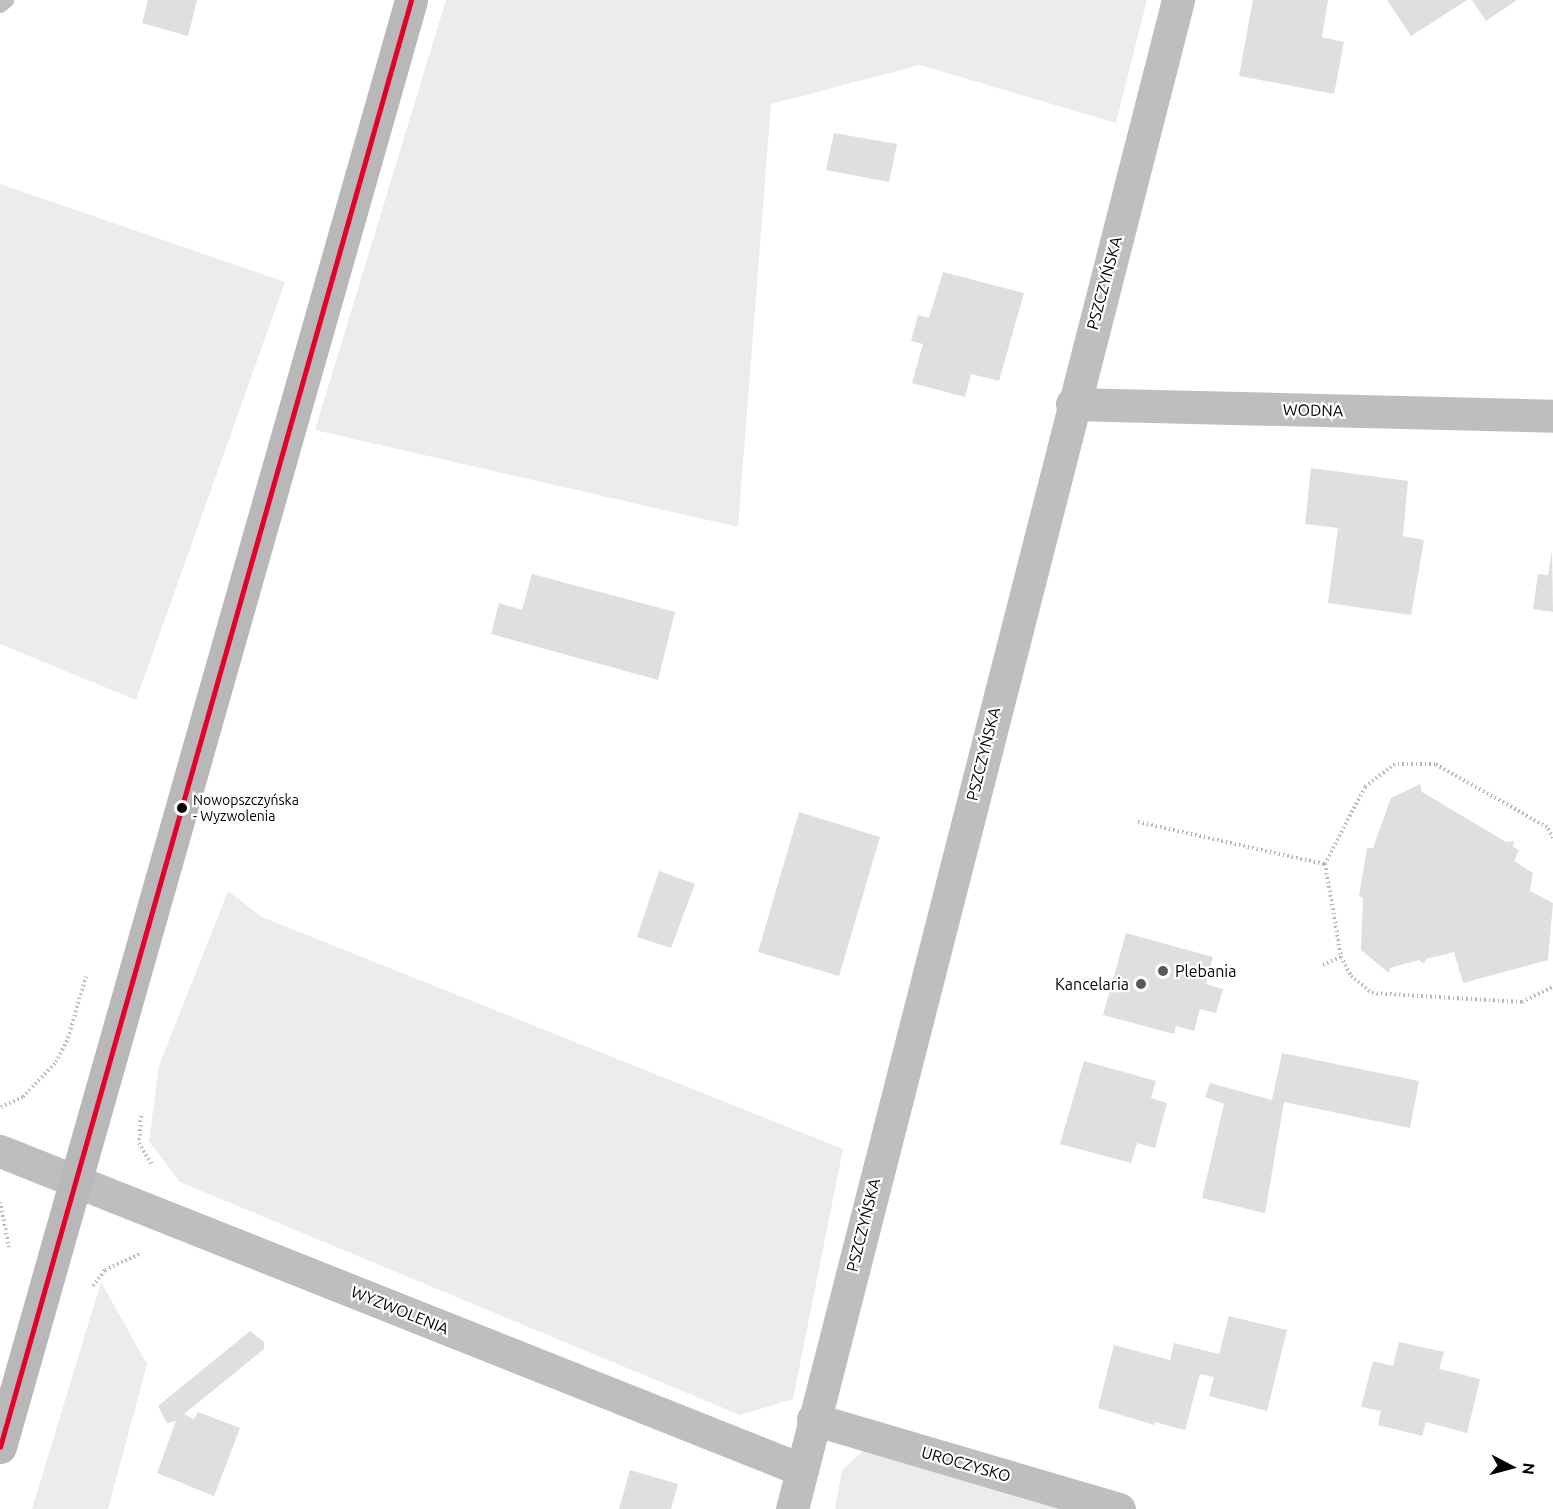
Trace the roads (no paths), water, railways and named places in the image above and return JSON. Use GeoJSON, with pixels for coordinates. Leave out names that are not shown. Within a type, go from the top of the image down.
{"type":"FeatureCollection","features":[{"type":"Feature","properties":{"kind":"main road"},"geometry":{"type":"LineString","coordinates":[[0,1447],[411,0]]}},
{"type":"Feature","properties":{"kind":"street","name":"PSZCZYŃSKA"},"geometry":{"type":"LineString","coordinates":[[792,1509],[800,1469],[1072,404],[1178,0]]}},
{"type":"Feature","properties":{"kind":"street","name":"WODNA"},"geometry":{"type":"LineString","coordinates":[[1072,404],[1553,416]]}},
{"type":"Feature","properties":{"kind":"street","name":"WYZWOLENIA"},"geometry":{"type":"LineString","coordinates":[[0,1150],[800,1469]]}},
{"type":"Feature","properties":{"kind":"street","name":"UROCZYSKO"},"geometry":{"type":"LineString","coordinates":[[813,1419],[1119,1509]]}},
{"type":"Feature","properties":{"kind":"waterway"},"geometry":{"type":"LineString","coordinates":[[0,5],[6,0]]}},
{"type":"Feature","properties":{"kind":"place","name":"Nowopszczyńska - Wyzwolenia"},"geometry":{"type":"Point","coordinates":[182,808]}},
{"type":"Feature","properties":{"kind":"place","name":"Plebania"},"geometry":{"type":"Point","coordinates":[1163,971]}},
{"type":"Feature","properties":{"kind":"place","name":"Kancelaria"},"geometry":{"type":"Point","coordinates":[1141,984]}}]}
